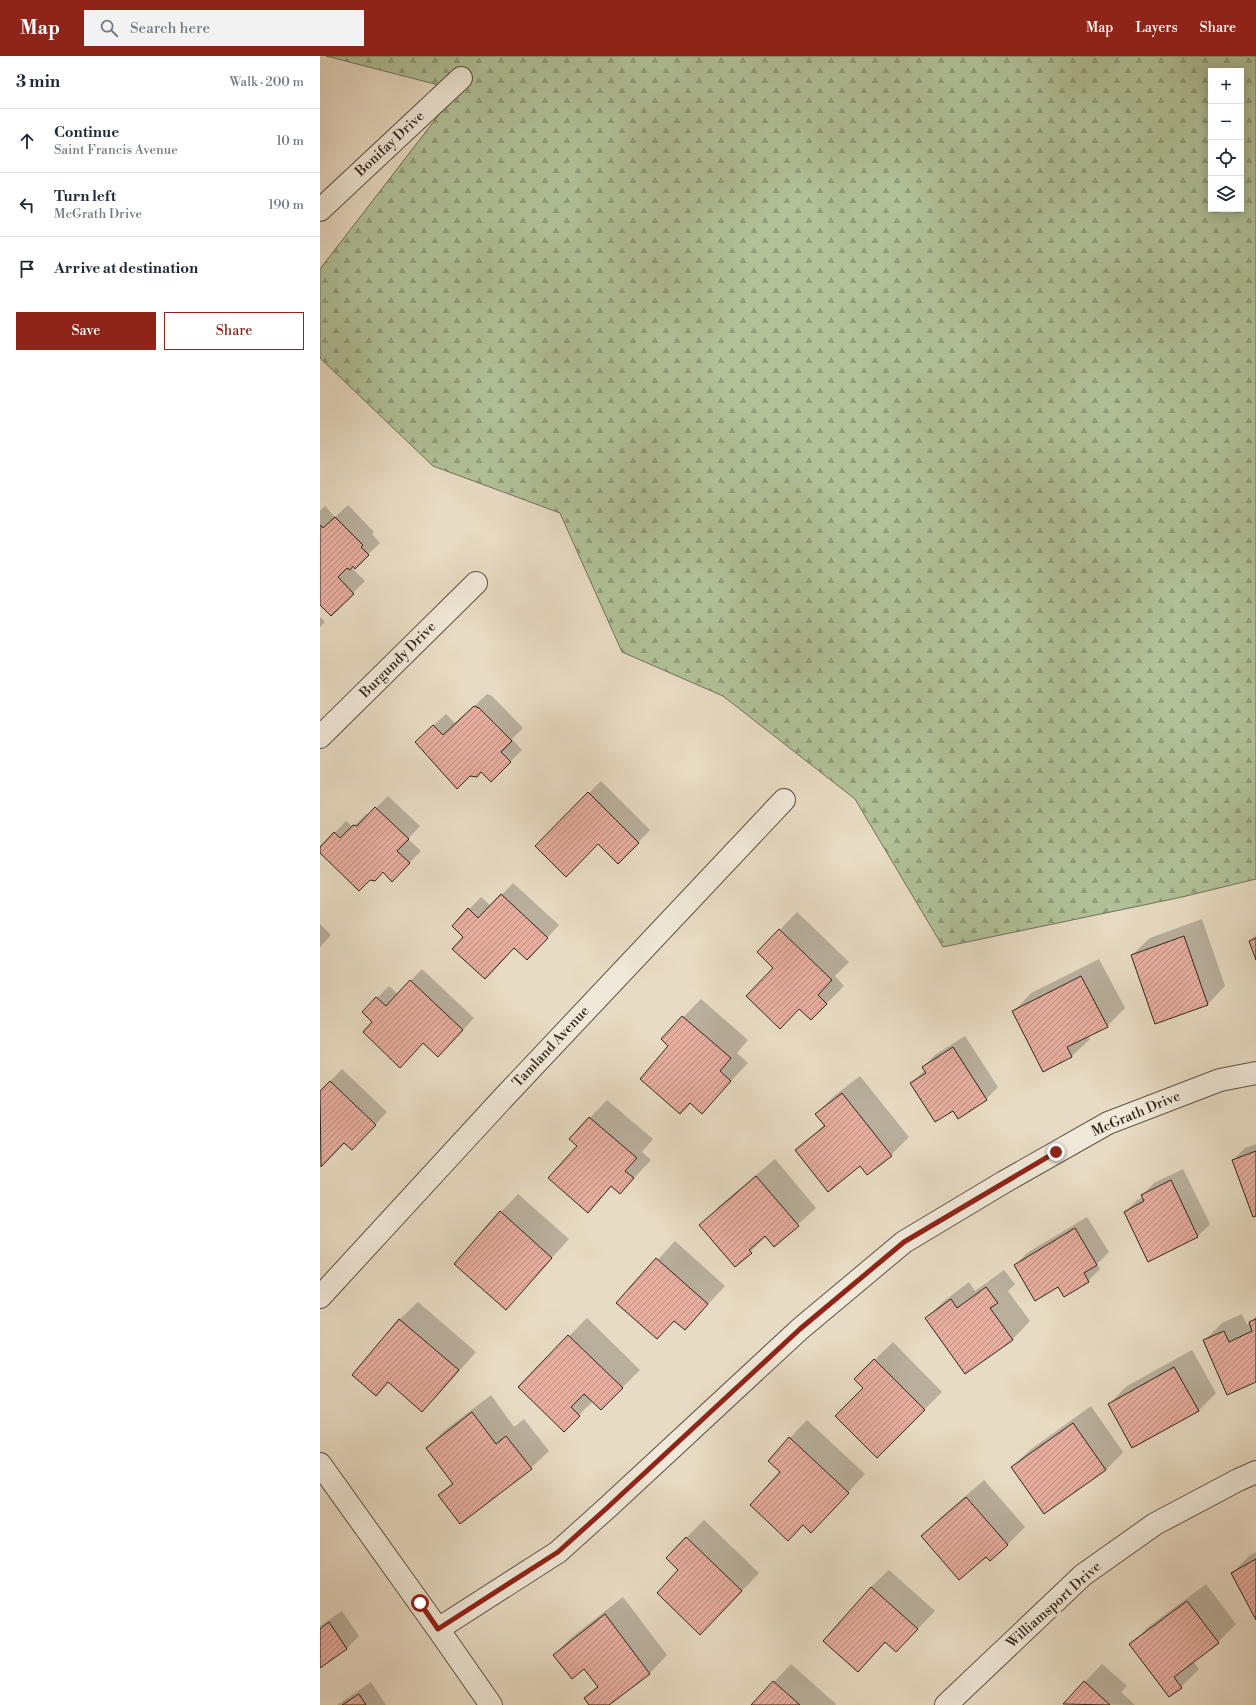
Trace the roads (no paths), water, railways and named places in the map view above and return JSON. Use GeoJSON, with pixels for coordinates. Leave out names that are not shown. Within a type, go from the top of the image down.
{"type":"FeatureCollection","features":[{"type":"Feature","properties":{"kind":"street","name":"Bonifay Drive"},"geometry":{"type":"LineString","coordinates":[[320,210],[460,78]]}},
{"type":"Feature","properties":{"kind":"street","name":"Burgundy Drive"},"geometry":{"type":"LineString","coordinates":[[320,737],[476,583]]}},
{"type":"Feature","properties":{"kind":"street","name":"Tamland Avenue"},"geometry":{"type":"LineString","coordinates":[[320,1297],[506,1095],[784,800]]}},
{"type":"Feature","properties":{"kind":"street","name":"McGrath Drive"},"geometry":{"type":"LineString","coordinates":[[438,1629],[558,1552],[800,1329],[904,1242],[1004,1182],[1108,1123],[1220,1080],[1256,1073]]}},
{"type":"Feature","properties":{"kind":"street"},"geometry":{"type":"LineString","coordinates":[[320,1464],[491,1705]]}},
{"type":"Feature","properties":{"kind":"street","name":"Williamsport Drive"},"geometry":{"type":"LineString","coordinates":[[946,1705],[1083,1575],[1155,1524],[1256,1472]]}}]}
